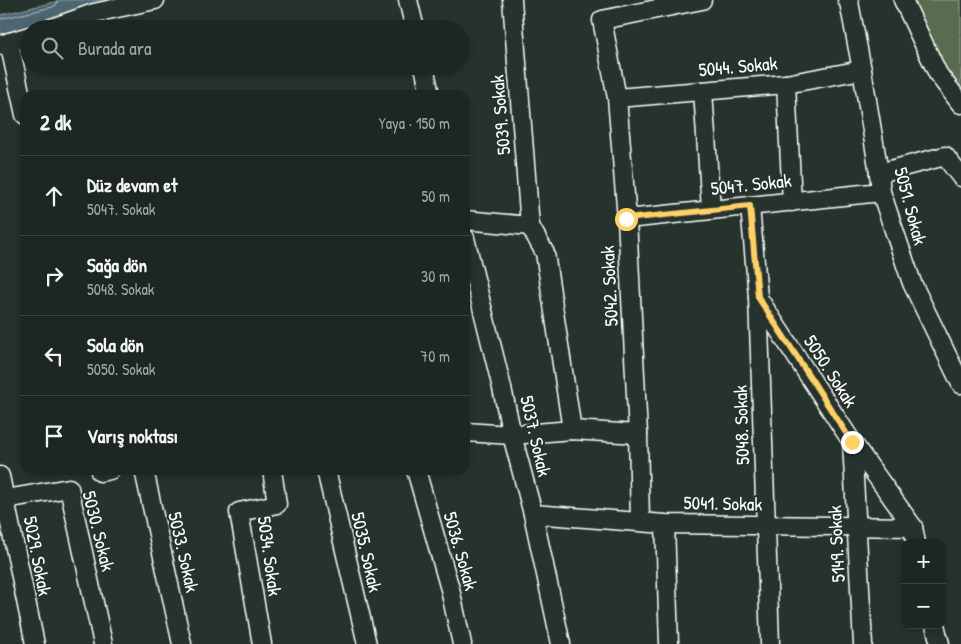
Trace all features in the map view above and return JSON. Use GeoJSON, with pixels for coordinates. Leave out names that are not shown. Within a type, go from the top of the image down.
{"type":"FeatureCollection","features":[{"type":"Feature","properties":{"kind":"street"},"geometry":{"type":"LineString","coordinates":[[74,20],[94,13],[156,0]]}},
{"type":"Feature","properties":{"kind":"street"},"geometry":{"type":"LineString","coordinates":[[408,0],[413,20]]}},
{"type":"Feature","properties":{"kind":"street","name":"5039. Sokak"},"geometry":{"type":"LineString","coordinates":[[512,0],[530,226]]}},
{"type":"Feature","properties":{"kind":"street","name":"5042. Sokak"},"geometry":{"type":"LineString","coordinates":[[640,521],[638,434],[617,98],[602,20],[702,0]]}},
{"type":"Feature","properties":{"kind":"street","name":"5051. Sokak"},"geometry":{"type":"LineString","coordinates":[[847,0],[862,70],[881,192],[912,284],[961,384]]}},
{"type":"Feature","properties":{"kind":"street"},"geometry":{"type":"LineString","coordinates":[[903,0],[938,74],[961,104]]}},
{"type":"Feature","properties":{"kind":"street"},"geometry":{"type":"LineString","coordinates":[[20,39],[5,44],[20,97]]}},
{"type":"Feature","properties":{"kind":"street","name":"5044. Sokak"},"geometry":{"type":"LineString","coordinates":[[617,98],[786,84],[862,70]]}},
{"type":"Feature","properties":{"kind":"street"},"geometry":{"type":"LineString","coordinates":[[426,75],[429,90]]}},
{"type":"Feature","properties":{"kind":"street"},"geometry":{"type":"LineString","coordinates":[[786,84],[792,202]]}},
{"type":"Feature","properties":{"kind":"street"},"geometry":{"type":"LineString","coordinates":[[703,91],[711,210]]}},
{"type":"Feature","properties":{"kind":"street"},"geometry":{"type":"LineString","coordinates":[[879,173],[945,156],[961,177]]}},
{"type":"Feature","properties":{"kind":"street","name":"5047. Sokak"},"geometry":{"type":"LineString","coordinates":[[626,219],[881,192]]}},
{"type":"Feature","properties":{"kind":"street","name":"5048. Sokak"},"geometry":{"type":"LineString","coordinates":[[750,206],[758,297],[770,644]]}},
{"type":"Feature","properties":{"kind":"street"},"geometry":{"type":"LineString","coordinates":[[470,220],[530,226]]}},
{"type":"Feature","properties":{"kind":"street","name":"5037. Sokak"},"geometry":{"type":"LineString","coordinates":[[530,226],[545,253],[572,430]]}},
{"type":"Feature","properties":{"kind":"street","name":"5037. Sokak"},"geometry":{"type":"LineString","coordinates":[[470,258],[533,514],[562,644]]}},
{"type":"Feature","properties":{"kind":"street","name":"5050. Sokak"},"geometry":{"type":"LineString","coordinates":[[758,297],[914,535]]}},
{"type":"Feature","properties":{"kind":"street"},"geometry":{"type":"LineString","coordinates":[[470,432],[512,435],[572,430],[638,434]]}},
{"type":"Feature","properties":{"kind":"street","name":"5149. Sokak"},"geometry":{"type":"LineString","coordinates":[[852,442],[863,644]]}},
{"type":"Feature","properties":{"kind":"street","name":"5033. Sokak"},"geometry":{"type":"LineString","coordinates":[[145,475],[182,644]]}},
{"type":"Feature","properties":{"kind":"street","name":"5034. Sokak"},"geometry":{"type":"LineString","coordinates":[[262,644],[239,512],[277,504],[273,475]]}},
{"type":"Feature","properties":{"kind":"street","name":"5035. Sokak"},"geometry":{"type":"LineString","coordinates":[[327,475],[366,644]]}},
{"type":"Feature","properties":{"kind":"street","name":"5036. Sokak"},"geometry":{"type":"LineString","coordinates":[[417,475],[450,589],[462,644]]}},
{"type":"Feature","properties":{"kind":"street","name":"5029. Sokak"},"geometry":{"type":"LineString","coordinates":[[0,476],[35,644]]}},
{"type":"Feature","properties":{"kind":"street","name":"5030. Sokak"},"geometry":{"type":"LineString","coordinates":[[6,499],[69,488],[103,644]]}},
{"type":"Feature","properties":{"kind":"street","name":"5041. Sokak"},"geometry":{"type":"LineString","coordinates":[[533,514],[665,524],[856,527],[914,535]]}},
{"type":"Feature","properties":{"kind":"street"},"geometry":{"type":"LineString","coordinates":[[665,524],[668,644]]}},
{"type":"Feature","properties":{"kind":"street"},"geometry":{"type":"LineString","coordinates":[[936,629],[940,644]]}},
{"type":"Feature","properties":{"kind":"green space"},"geometry":{"type":"Polygon","coordinates":[[[903,0],[961,0],[961,102],[903,0]]]}},
{"type":"Feature","properties":{"kind":"water"},"geometry":{"type":"Polygon","coordinates":[[[63,0],[162,0],[74,20],[20,20],[20,31],[0,37],[0,15],[63,0]]]}},
{"type":"Feature","properties":{"kind":"route"},"geometry":{"type":"LineString","coordinates":[[626,219],[750,206],[758,297],[852,442]]}}]}
